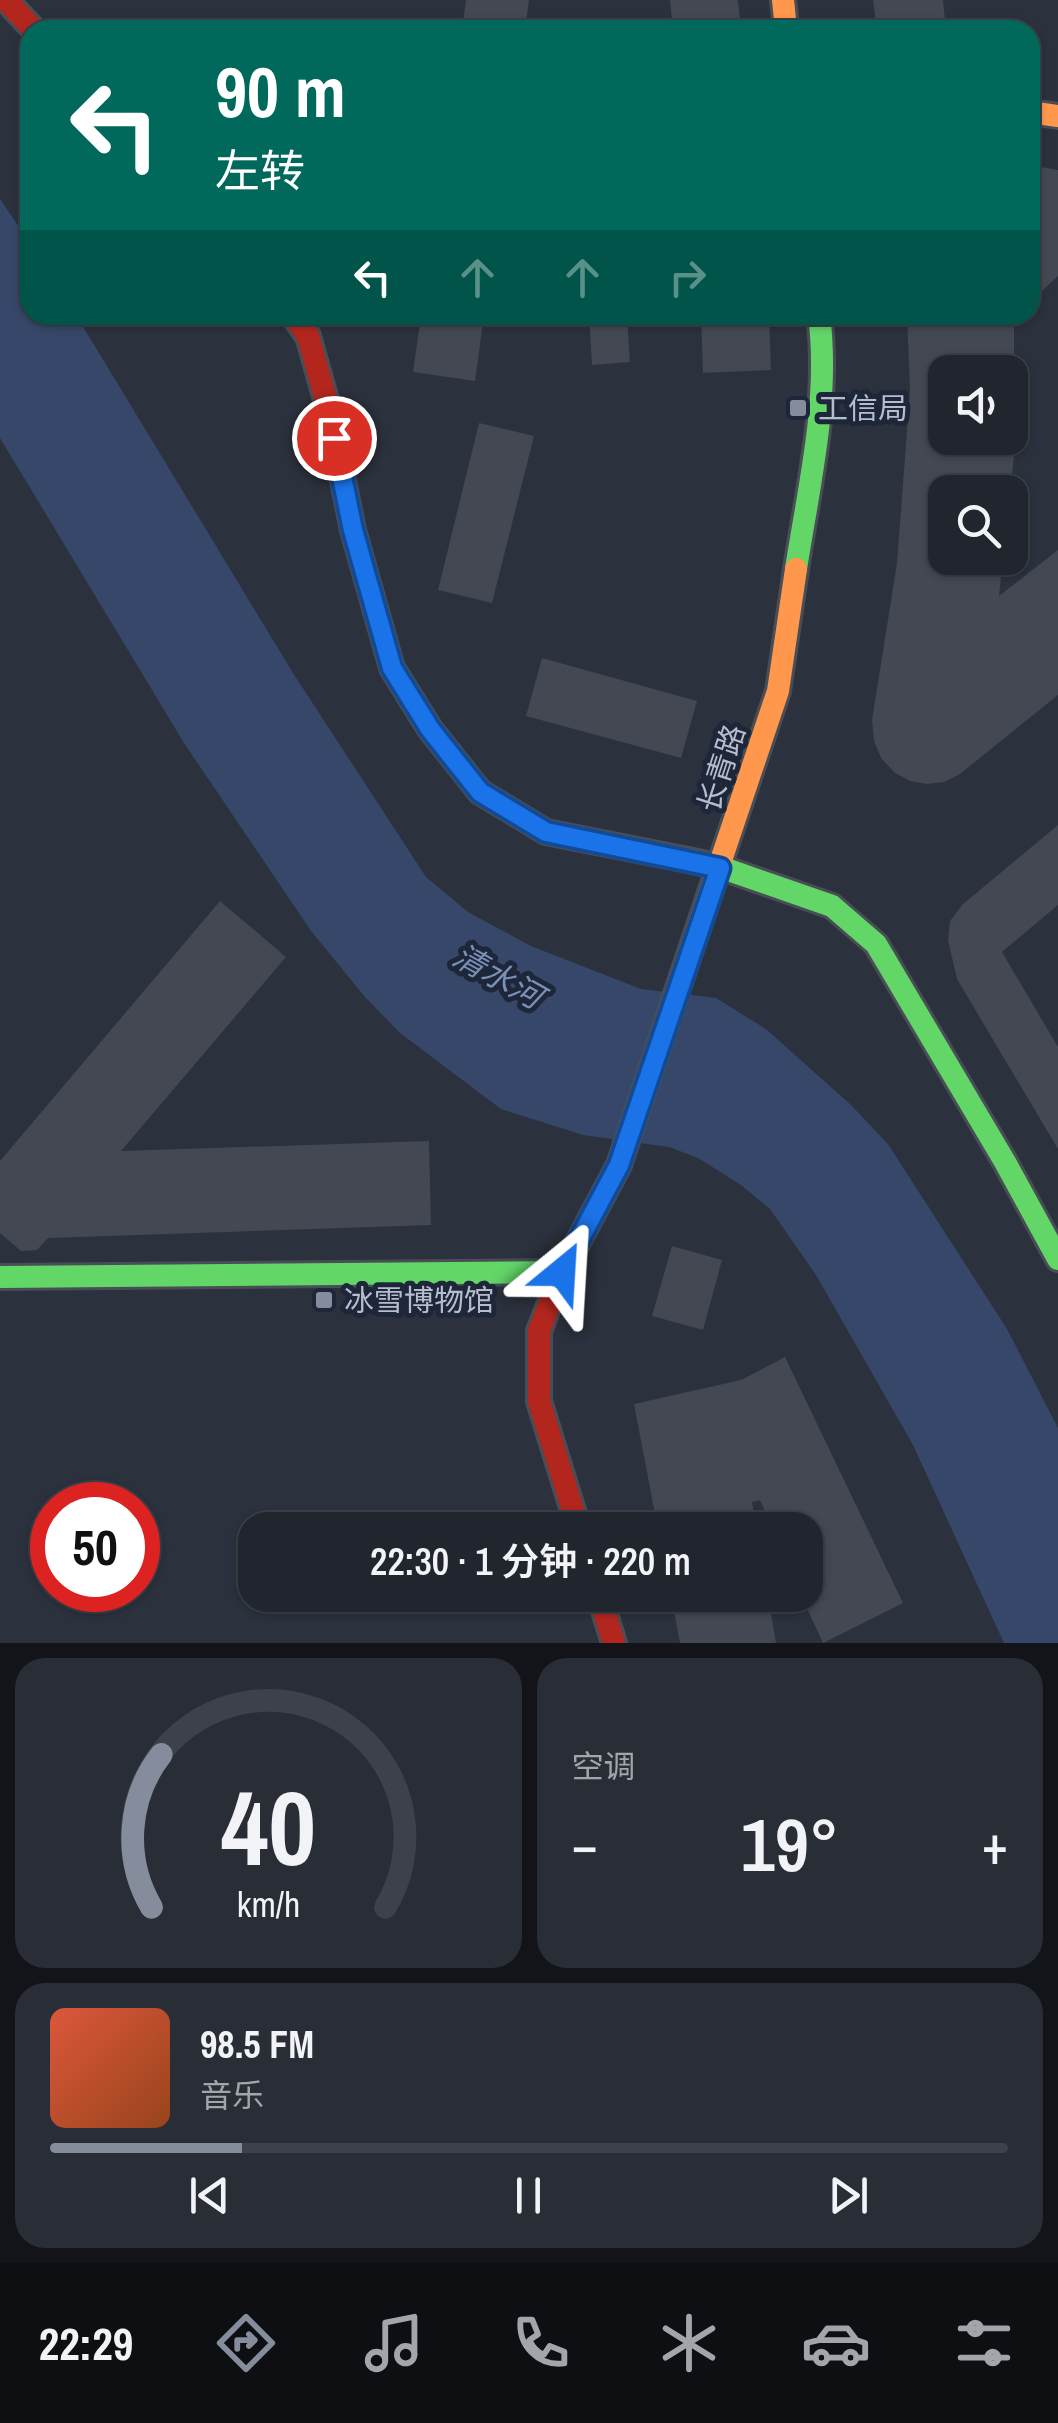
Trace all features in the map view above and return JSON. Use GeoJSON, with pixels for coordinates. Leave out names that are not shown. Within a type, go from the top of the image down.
{"type":"FeatureCollection","features":[{"type":"Feature","properties":{"kind":"street"},"geometry":{"type":"LineString","coordinates":[[6,0],[25,20]]}},
{"type":"Feature","properties":{"kind":"street"},"geometry":{"type":"LineString","coordinates":[[300,325],[308,336],[328,407],[353,530],[392,668],[430,729],[480,792],[546,832],[720,868],[832,906],[876,944],[1058,1260]]}},
{"type":"Feature","properties":{"kind":"street","name":"长青路"},"geometry":{"type":"LineString","coordinates":[[573,1512],[539,1401],[539,1332],[562,1272],[619,1165],[778,692],[821,406],[824,352],[820,325]]}},
{"type":"Feature","properties":{"kind":"street"},"geometry":{"type":"LineString","coordinates":[[0,1277],[562,1272]]}},
{"type":"Feature","properties":{"kind":"street"},"geometry":{"type":"LineString","coordinates":[[604,1612],[614,1643]]}},
{"type":"Feature","properties":{"kind":"water","name":"清水河"},"geometry":{"type":"Polygon","coordinates":[[[0,199],[20,228],[20,325],[82,325],[293,673],[426,877],[468,912],[531,946],[641,989],[716,998],[766,1029],[851,1105],[888,1144],[1007,1329],[1058,1428],[1058,1643],[1004,1643],[913,1445],[816,1275],[770,1209],[698,1158],[669,1147],[583,1135],[501,1109],[400,1033],[365,997],[311,931],[184,743],[0,438],[0,199]]]}},
{"type":"Feature","properties":{"kind":"building"},"geometry":{"type":"Polygon","coordinates":[[[466,0],[529,0],[526,20],[463,20],[466,0]]]}},
{"type":"Feature","properties":{"kind":"building"},"geometry":{"type":"Polygon","coordinates":[[[670,0],[738,0],[740,20],[672,20],[670,0]]]}},
{"type":"Feature","properties":{"kind":"building"},"geometry":{"type":"Polygon","coordinates":[[[873,0],[943,0],[945,20],[876,20],[873,0]]]}},
{"type":"Feature","properties":{"kind":"building"},"geometry":{"type":"Polygon","coordinates":[[[1040,167],[1058,170],[1058,276],[1040,293],[1040,167]]]}},
{"type":"Feature","properties":{"kind":"building"},"geometry":{"type":"Polygon","coordinates":[[[420,325],[483,325],[475,381],[413,372],[420,325]]]}},
{"type":"Feature","properties":{"kind":"building"},"geometry":{"type":"Polygon","coordinates":[[[590,325],[628,325],[630,362],[592,365],[590,325]]]}},
{"type":"Feature","properties":{"kind":"building"},"geometry":{"type":"Polygon","coordinates":[[[701,325],[769,325],[771,370],[703,373],[701,325]]]}},
{"type":"Feature","properties":{"kind":"building"},"geometry":{"type":"Polygon","coordinates":[[[907,325],[1014,325],[1014,355],[928,355],[928,455],[1014,455],[1012,475],[928,475],[928,575],[1001,575],[999,596],[1058,550],[1058,695],[960,774],[944,782],[910,781],[895,773],[881,758],[874,741],[872,720],[897,563],[910,391],[907,325]]]}},
{"type":"Feature","properties":{"kind":"building"},"geometry":{"type":"Polygon","coordinates":[[[479,423],[534,436],[492,603],[438,590],[479,423]]]}},
{"type":"Feature","properties":{"kind":"building"},"geometry":{"type":"Polygon","coordinates":[[[542,658],[697,701],[681,758],[526,716],[542,658]]]}},
{"type":"Feature","properties":{"kind":"building"},"geometry":{"type":"Polygon","coordinates":[[[1058,825],[1058,905],[1002,952],[1058,1047],[1058,1149],[957,979],[948,940],[950,921],[962,905],[1058,825]]]}},
{"type":"Feature","properties":{"kind":"building"},"geometry":{"type":"Polygon","coordinates":[[[220,901],[286,957],[121,1151],[429,1141],[431,1225],[48,1238],[37,1250],[21,1251],[0,1233],[0,1161],[220,901]]]}},
{"type":"Feature","properties":{"kind":"building"},"geometry":{"type":"Polygon","coordinates":[[[672,1246],[722,1260],[703,1330],[652,1316],[672,1246]]]}},
{"type":"Feature","properties":{"kind":"building"},"geometry":{"type":"Polygon","coordinates":[[[785,1357],[903,1603],[823,1643],[809,1612],[823,1612],[823,1512],[765,1512],[760,1500],[752,1502],[754,1512],[655,1512],[634,1404],[741,1380],[785,1357]]]}},
{"type":"Feature","properties":{"kind":"building"},"geometry":{"type":"Polygon","coordinates":[[[674,1612],[771,1612],[776,1643],[680,1643],[674,1612]]]}},
{"type":"Feature","properties":{"kind":"traffic: fast"},"geometry":{"type":"LineString","coordinates":[[796,569],[820,410],[820,325]]}},
{"type":"Feature","properties":{"kind":"traffic: fast"},"geometry":{"type":"LineString","coordinates":[[688,860],[720,867],[832,906],[876,944],[1058,1259]]}},
{"type":"Feature","properties":{"kind":"traffic: fast"},"geometry":{"type":"LineString","coordinates":[[0,1277],[562,1272]]}},
{"type":"Feature","properties":{"kind":"traffic: slow"},"geometry":{"type":"LineString","coordinates":[[783,0],[785,20]]}},
{"type":"Feature","properties":{"kind":"traffic: slow"},"geometry":{"type":"LineString","coordinates":[[1040,113],[1058,116]]}},
{"type":"Feature","properties":{"kind":"traffic: slow"},"geometry":{"type":"LineString","coordinates":[[674,1000],[778,691],[796,569]]}},
{"type":"Feature","properties":{"kind":"traffic: jam"},"geometry":{"type":"LineString","coordinates":[[6,0],[25,20]]}},
{"type":"Feature","properties":{"kind":"traffic: jam"},"geometry":{"type":"LineString","coordinates":[[300,325],[308,336],[328,407],[353,530],[392,668],[430,729],[480,792],[546,832],[688,860]]}},
{"type":"Feature","properties":{"kind":"traffic: jam"},"geometry":{"type":"LineString","coordinates":[[573,1512],[539,1401],[539,1331],[562,1272],[619,1165],[674,1000]]}},
{"type":"Feature","properties":{"kind":"traffic: jam"},"geometry":{"type":"LineString","coordinates":[[604,1612],[614,1643]]}},
{"type":"Feature","properties":{"kind":"place","name":"工信局"},"geometry":{"type":"Point","coordinates":[798,408]}},
{"type":"Feature","properties":{"kind":"place","name":"冰雪博物馆"},"geometry":{"type":"Point","coordinates":[324,1300]}},
{"type":"Feature","properties":{"kind":"route"},"geometry":{"type":"LineString","coordinates":[[334,438],[353,530],[392,668],[430,729],[480,792],[546,832],[720,868],[619,1165],[562,1272]]}}]}
